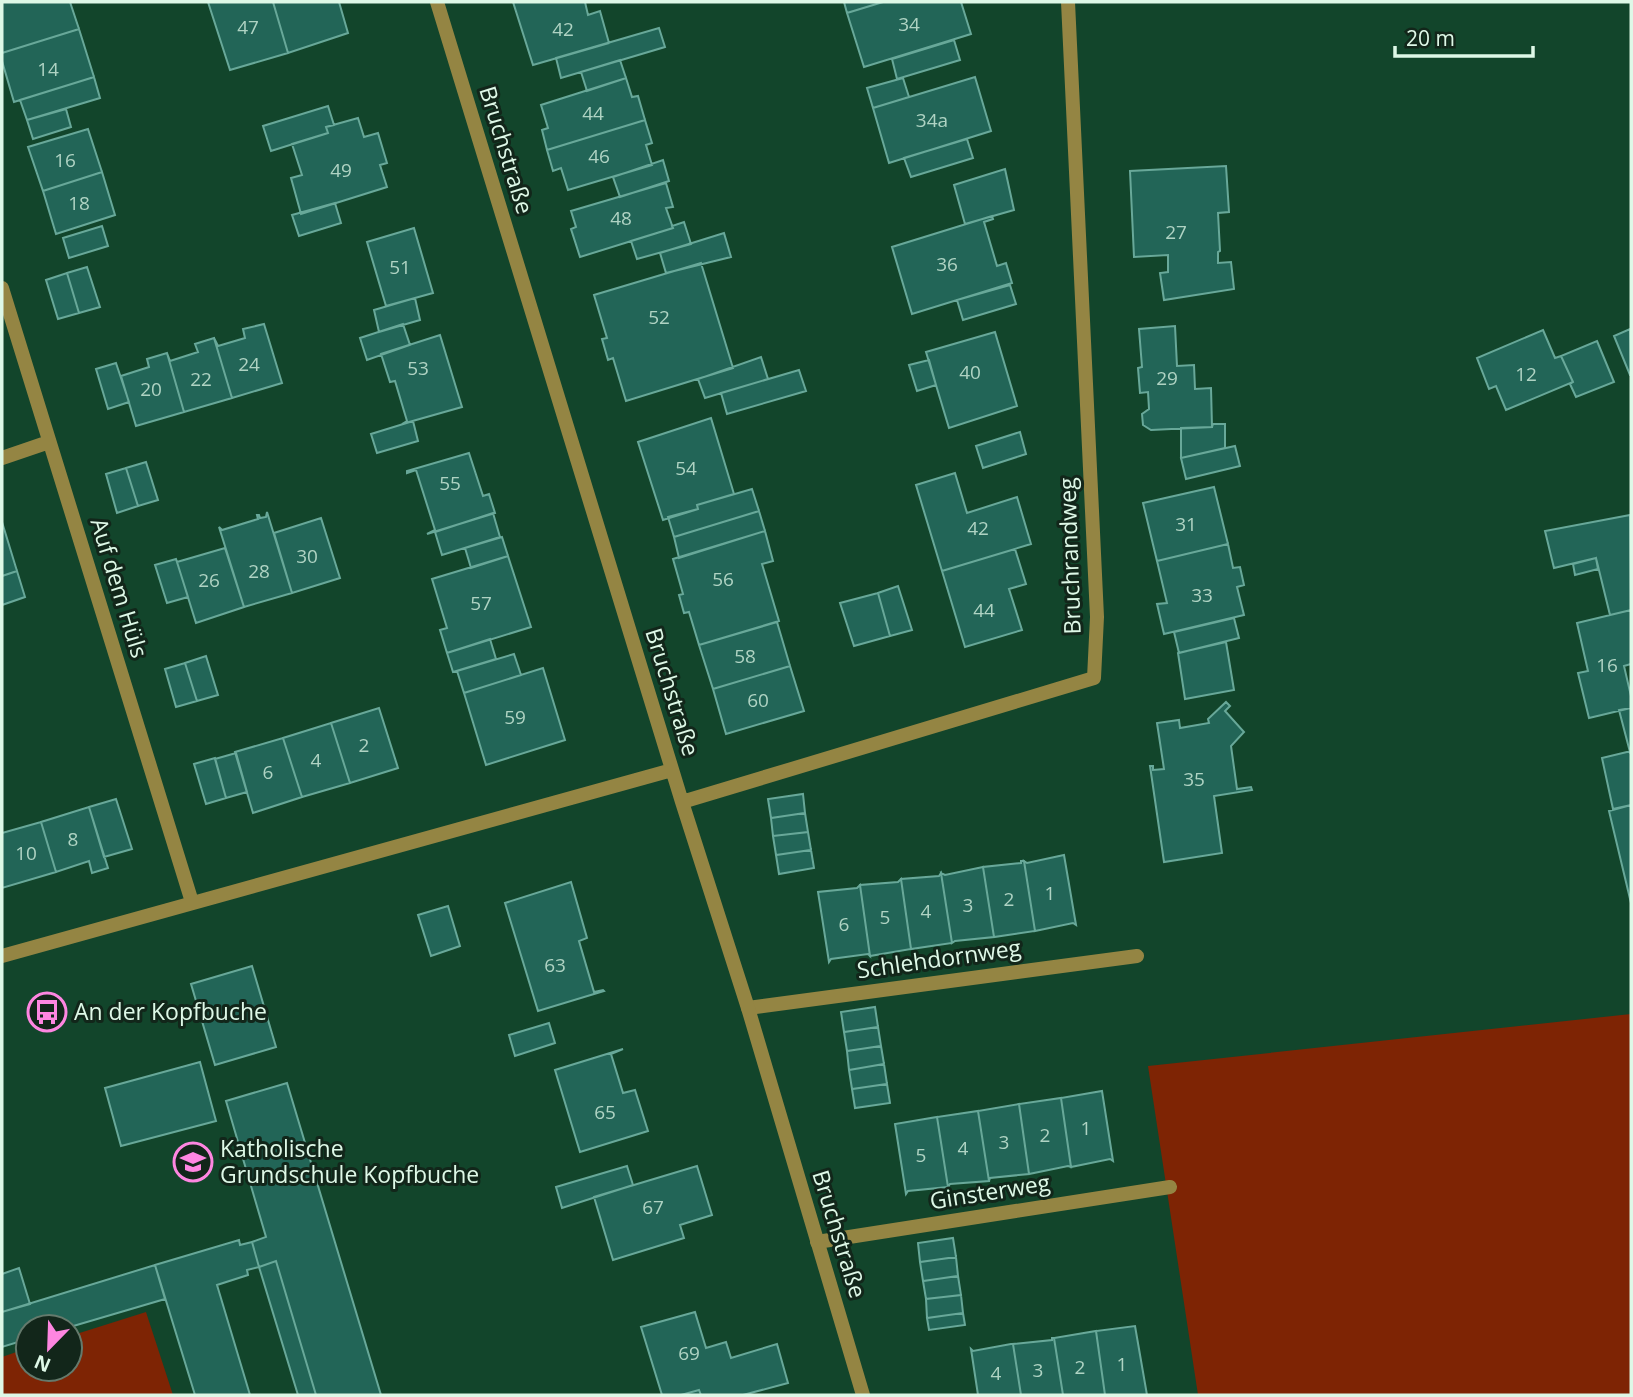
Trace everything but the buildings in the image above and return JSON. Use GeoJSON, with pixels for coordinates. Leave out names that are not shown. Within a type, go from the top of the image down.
{"type":"FeatureCollection","features":[{"type":"Feature","properties":{"kind":"street","name":"Bruchstraße"},"geometry":{"type":"LineString","coordinates":[[437,2],[672,770],[748,1008],[863,1395]]}},
{"type":"Feature","properties":{"kind":"street","name":"Bruchrandweg"},"geometry":{"type":"LineString","coordinates":[[682,802],[1094,678],[1097,617],[1068,2]]}},
{"type":"Feature","properties":{"kind":"street","name":"Auf dem Hüls"},"geometry":{"type":"LineString","coordinates":[[2,288],[192,902]]}},
{"type":"Feature","properties":{"kind":"street"},"geometry":{"type":"LineString","coordinates":[[2,458],[50,442]]}},
{"type":"Feature","properties":{"kind":"street"},"geometry":{"type":"LineString","coordinates":[[2,956],[672,770]]}},
{"type":"Feature","properties":{"kind":"street","name":"Schlehdornweg"},"geometry":{"type":"LineString","coordinates":[[748,1008],[1137,956]]}},
{"type":"Feature","properties":{"kind":"street","name":"Ginsterweg"},"geometry":{"type":"LineString","coordinates":[[817,1242],[1170,1187]]}},
{"type":"Feature","properties":{"kind":"shaded area"},"geometry":{"type":"Polygon","coordinates":[[[1631,1014],[1631,1395],[1198,1395],[1148,1066],[1631,1014]]]}},
{"type":"Feature","properties":{"kind":"shaded area"},"geometry":{"type":"Polygon","coordinates":[[[146,1312],[173,1395],[2,1395],[2,1357],[14,1353],[14,1383],[84,1383],[84,1332],[146,1312]]]}},
{"type":"Feature","properties":{"kind":"place","name":"An der Kopfbuche"},"geometry":{"type":"Point","coordinates":[47,1012]}},
{"type":"Feature","properties":{"kind":"place","name":"Katholische Grundschule Kopfbuche"},"geometry":{"type":"Point","coordinates":[193,1162]}}]}
